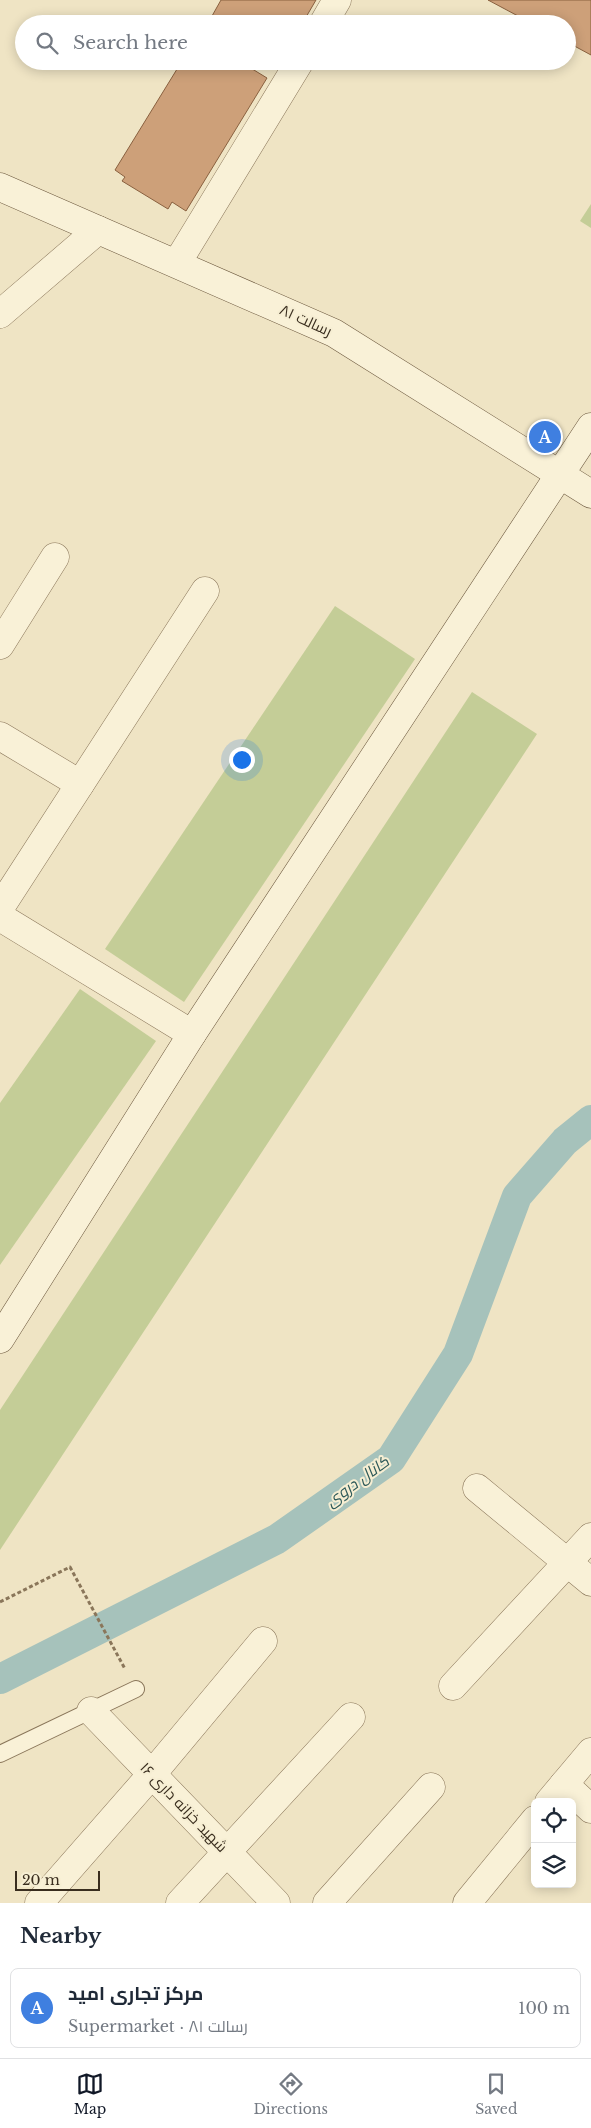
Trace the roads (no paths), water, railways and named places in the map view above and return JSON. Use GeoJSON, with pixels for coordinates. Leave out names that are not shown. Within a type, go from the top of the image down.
{"type":"FeatureCollection","features":[{"type":"Feature","properties":{"kind":"street"},"geometry":{"type":"LineString","coordinates":[[328,15],[337,0]]}},
{"type":"Feature","properties":{"kind":"street"},"geometry":{"type":"LineString","coordinates":[[177,263],[295,70]]}},
{"type":"Feature","properties":{"kind":"street","name":"رسالت ۸۱"},"geometry":{"type":"LineString","coordinates":[[0,187],[334,333],[591,494]]}},
{"type":"Feature","properties":{"kind":"street"},"geometry":{"type":"LineString","coordinates":[[0,314],[98,230]]}},
{"type":"Feature","properties":{"kind":"street"},"geometry":{"type":"LineString","coordinates":[[3,1327],[192,1034],[591,427]]}},
{"type":"Feature","properties":{"kind":"street"},"geometry":{"type":"LineString","coordinates":[[0,646],[55,557]]}},
{"type":"Feature","properties":{"kind":"street"},"geometry":{"type":"LineString","coordinates":[[0,908],[204,591]]}},
{"type":"Feature","properties":{"kind":"street"},"geometry":{"type":"LineString","coordinates":[[0,736],[80,784]]}},
{"type":"Feature","properties":{"kind":"street"},"geometry":{"type":"LineString","coordinates":[[0,917],[192,1034]]}},
{"type":"Feature","properties":{"kind":"street"},"geometry":{"type":"LineString","coordinates":[[477,1488],[591,1582]]}},
{"type":"Feature","properties":{"kind":"street"},"geometry":{"type":"LineString","coordinates":[[453,1686],[591,1537]]}},
{"type":"Feature","properties":{"kind":"street"},"geometry":{"type":"LineString","coordinates":[[39,1903],[152,1774],[264,1641]]}},
{"type":"Feature","properties":{"kind":"street","name":"شهید خزانه داری ۱۶"},"geometry":{"type":"LineString","coordinates":[[91,1711],[276,1903]]}},
{"type":"Feature","properties":{"kind":"street"},"geometry":{"type":"LineString","coordinates":[[180,1903],[351,1717]]}},
{"type":"Feature","properties":{"kind":"street"},"geometry":{"type":"LineString","coordinates":[[591,1752],[557,1793],[591,1809]]}},
{"type":"Feature","properties":{"kind":"street"},"geometry":{"type":"LineString","coordinates":[[327,1903],[431,1786]]}},
{"type":"Feature","properties":{"kind":"street"},"geometry":{"type":"LineString","coordinates":[[467,1903],[531,1825]]}},
{"type":"Feature","properties":{"kind":"lane"},"geometry":{"type":"LineString","coordinates":[[0,1754],[136,1689]]}},
{"type":"Feature","properties":{"kind":"waterway","name":"کانال دروی"},"geometry":{"type":"LineString","coordinates":[[0,1679],[277,1539],[391,1459],[458,1354],[517,1196],[565,1141],[591,1120]]}},
{"type":"Feature","properties":{"kind":"place","name":"مرکز تجاری امید"},"geometry":{"type":"Point","coordinates":[545,437]}}]}
